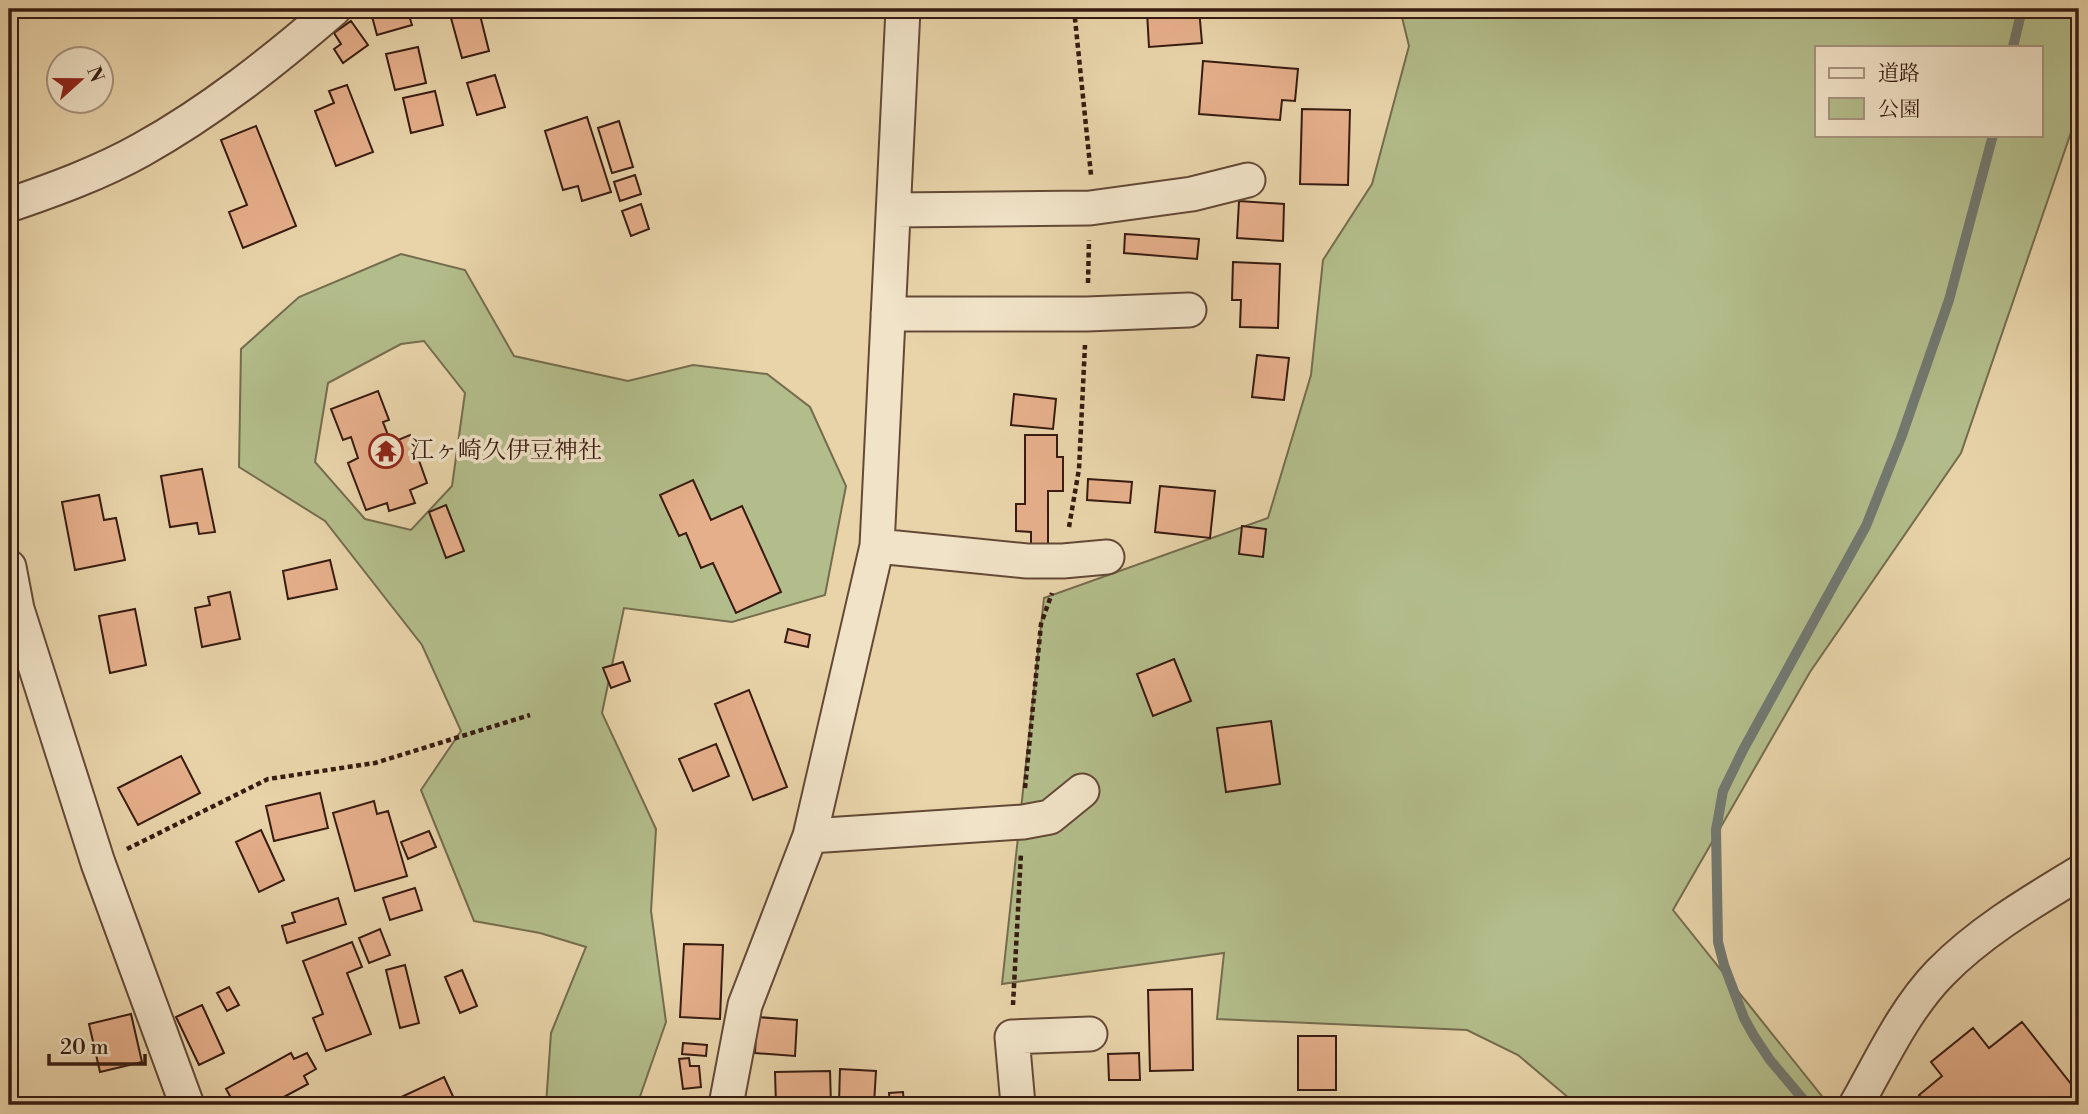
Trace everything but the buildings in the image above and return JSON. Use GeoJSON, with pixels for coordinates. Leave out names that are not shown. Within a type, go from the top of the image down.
{"type":"FeatureCollection","features":[{"type":"Feature","properties":{"kind":"street"},"geometry":{"type":"LineString","coordinates":[[9,205],[55,189],[141,151],[213,105],[278,57],[334,9]]}},
{"type":"Feature","properties":{"kind":"street"},"geometry":{"type":"LineString","coordinates":[[726,1105],[745,1005],[810,836],[877,546],[903,9]]}},
{"type":"Feature","properties":{"kind":"street"},"geometry":{"type":"LineString","coordinates":[[894,210],[1090,208],[1192,194],[1248,180]]}},
{"type":"Feature","properties":{"kind":"street"},"geometry":{"type":"LineString","coordinates":[[888,314],[1087,314],[1189,310]]}},
{"type":"Feature","properties":{"kind":"street"},"geometry":{"type":"LineString","coordinates":[[877,546],[1027,561],[1107,557]]}},
{"type":"Feature","properties":{"kind":"street"},"geometry":{"type":"LineString","coordinates":[[9,567],[17,609],[99,863],[187,1105]]}},
{"type":"Feature","properties":{"kind":"street"},"geometry":{"type":"LineString","coordinates":[[810,836],[1023,822],[1050,817],[1082,791]]}},
{"type":"Feature","properties":{"kind":"street"},"geometry":{"type":"LineString","coordinates":[[1856,1105],[1908,1014],[1939,974],[1982,936],[2079,873]]}},
{"type":"Feature","properties":{"kind":"street"},"geometry":{"type":"LineString","coordinates":[[1018,1105],[1012,1037],[1090,1034]]}},
{"type":"Feature","properties":{"kind":"path"},"geometry":{"type":"LineString","coordinates":[[1012,1037],[1028,741],[1041,624],[1063,561],[1079,469],[1091,166],[1074,9]]}},
{"type":"Feature","properties":{"kind":"path"},"geometry":{"type":"LineString","coordinates":[[99,863],[268,779],[375,763],[530,715]]}},
{"type":"Feature","properties":{"kind":"green space"},"geometry":{"type":"Polygon","coordinates":[[[1400,9],[2079,9],[2079,109],[1961,453],[1810,672],[1673,910],[1829,1105],[1583,1105],[1570,1099],[1518,1055],[1467,1030],[1217,1019],[1224,953],[1002,984],[1044,598],[1268,518],[1311,375],[1323,260],[1372,184],[1409,46],[1400,9]]]}},
{"type":"Feature","properties":{"kind":"green space"},"geometry":{"type":"Polygon","coordinates":[[[401,254],[465,270],[514,356],[628,381],[693,365],[767,374],[810,407],[846,486],[825,595],[732,622],[624,608],[602,713],[656,829],[651,911],[666,1022],[637,1105],[546,1105],[551,1033],[586,947],[540,933],[474,921],[421,790],[461,731],[422,645],[325,521],[239,467],[241,349],[299,297],[401,254]],[[424,341],[401,344],[328,383],[315,462],[365,519],[411,530],[452,486],[465,393],[424,341]]]}},
{"type":"Feature","properties":{"kind":"waterway"},"geometry":{"type":"LineString","coordinates":[[2013,46],[2022,9]]}},
{"type":"Feature","properties":{"kind":"waterway"},"geometry":{"type":"LineString","coordinates":[[1808,1105],[1770,1060],[1754,1036],[1744,1018],[1724,965],[1718,942],[1716,830],[1723,791],[1866,526],[1901,438],[1949,300],[1993,136]]}},
{"type":"Feature","properties":{"kind":"place","name":"江ヶ崎久伊豆神社"},"geometry":{"type":"Point","coordinates":[386,451]}}]}
